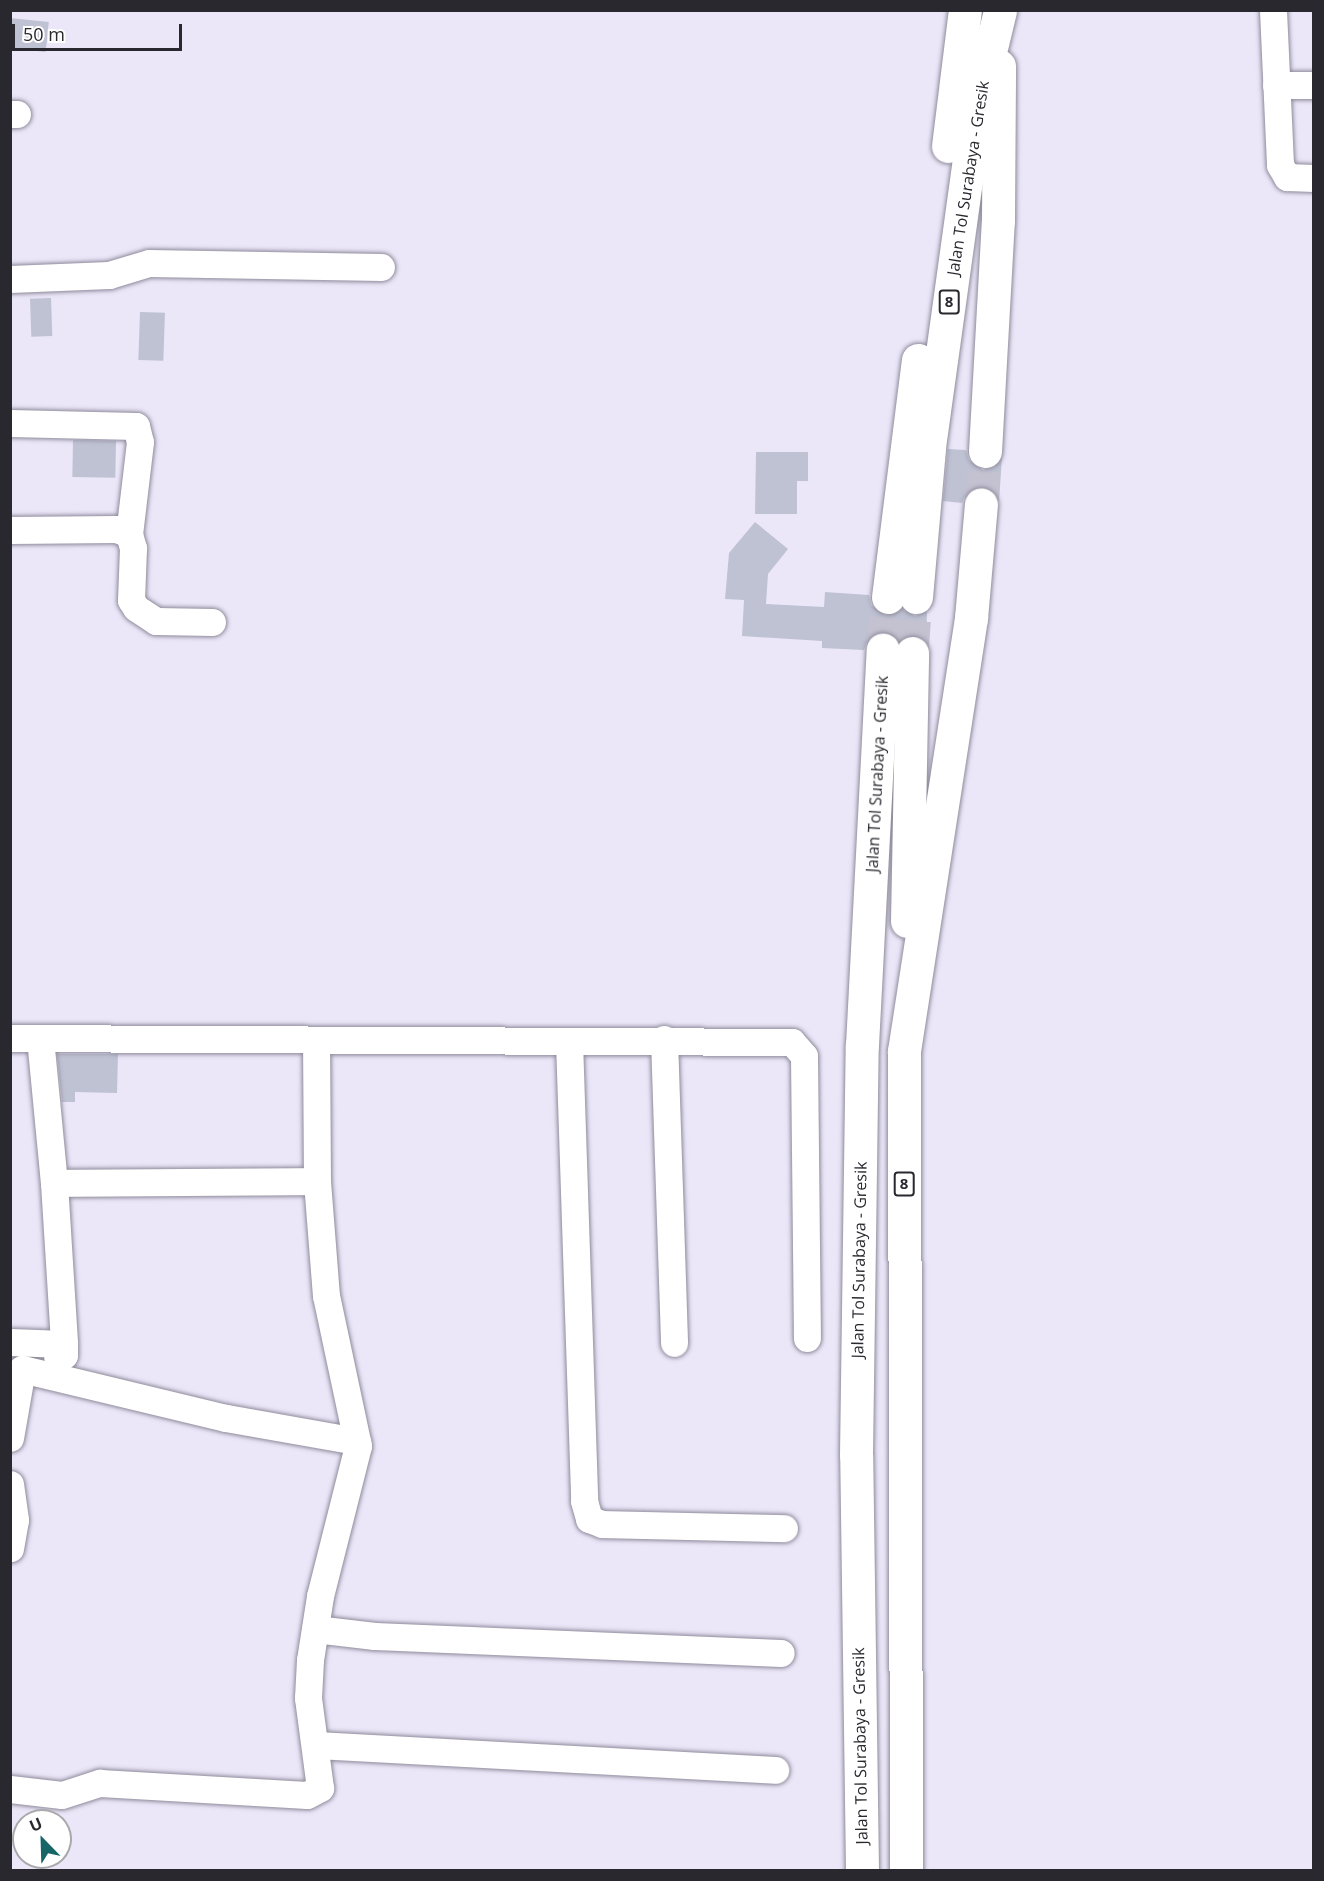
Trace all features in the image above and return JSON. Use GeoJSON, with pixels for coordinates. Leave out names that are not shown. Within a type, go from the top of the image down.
{"type":"FeatureCollection","features":[{"type":"Feature","properties":{"kind":"highway","name":"Jalan Tol Surabaya - Gresik"},"geometry":{"type":"LineString","coordinates":[[965,10],[902,597],[929,447],[975,114],[1000,10]]}},
{"type":"Feature","properties":{"kind":"highway","name":"Jalan Tol Surabaya - Gresik"},"geometry":{"type":"LineString","coordinates":[[985,451],[998,221],[1000,10]]}},
{"type":"Feature","properties":{"kind":"highway","name":"Jalan Tol Surabaya - Gresik"},"geometry":{"type":"LineString","coordinates":[[904,1051],[971,618],[981,504]]}},
{"type":"Feature","properties":{"kind":"highway","name":"Jalan Tol Surabaya - Gresik"},"geometry":{"type":"LineString","coordinates":[[862,1870],[856,1455],[862,1045],[898,651],[904,1051],[906,1870]]}},
{"type":"Feature","properties":{"kind":"street"},"geometry":{"type":"LineString","coordinates":[[1273,10],[1282,171],[1293,180],[1314,178]]}},
{"type":"Feature","properties":{"kind":"street"},"geometry":{"type":"LineString","coordinates":[[1276,85],[1314,84]]}},
{"type":"Feature","properties":{"kind":"street"},"geometry":{"type":"LineString","coordinates":[[10,279],[109,275],[148,263],[381,267]]}},
{"type":"Feature","properties":{"kind":"street"},"geometry":{"type":"LineString","coordinates":[[10,423],[138,428],[129,534],[133,548],[131,600],[136,608],[156,621],[212,622]]}},
{"type":"Feature","properties":{"kind":"street"},"geometry":{"type":"LineString","coordinates":[[10,530],[116,529],[129,534]]}},
{"type":"Feature","properties":{"kind":"street"},"geometry":{"type":"LineString","coordinates":[[10,1038],[316,1041],[664,1039],[792,1042],[800,1047],[804,1056],[807,1338]]}},
{"type":"Feature","properties":{"kind":"street"},"geometry":{"type":"LineString","coordinates":[[22,1369],[64,1355],[54,1183],[40,1038]]}},
{"type":"Feature","properties":{"kind":"street"},"geometry":{"type":"LineString","coordinates":[[664,1039],[674,1343]]}},
{"type":"Feature","properties":{"kind":"street"},"geometry":{"type":"LineString","coordinates":[[10,1789],[62,1795],[100,1783],[312,1795],[320,1788],[308,1698],[315,1629],[357,1441],[330,1328],[317,1181],[316,1041]]}},
{"type":"Feature","properties":{"kind":"street"},"geometry":{"type":"LineString","coordinates":[[569,1041],[584,1502],[589,1519],[602,1524],[784,1528]]}},
{"type":"Feature","properties":{"kind":"street"},"geometry":{"type":"LineString","coordinates":[[54,1183],[317,1181]]}},
{"type":"Feature","properties":{"kind":"street"},"geometry":{"type":"LineString","coordinates":[[10,1342],[64,1344]]}},
{"type":"Feature","properties":{"kind":"street"},"geometry":{"type":"LineString","coordinates":[[22,1369],[226,1418],[357,1441]]}},
{"type":"Feature","properties":{"kind":"street"},"geometry":{"type":"LineString","coordinates":[[10,1438],[22,1369]]}},
{"type":"Feature","properties":{"kind":"street"},"geometry":{"type":"LineString","coordinates":[[10,1484],[15,1520],[10,1549]]}},
{"type":"Feature","properties":{"kind":"street"},"geometry":{"type":"LineString","coordinates":[[315,1629],[375,1636],[781,1653]]}},
{"type":"Feature","properties":{"kind":"street"},"geometry":{"type":"LineString","coordinates":[[315,1745],[775,1770]]}},
{"type":"Feature","properties":{"kind":"building"},"geometry":{"type":"Polygon","coordinates":[[[10,18],[49,22],[46,52],[10,48],[10,18]]]}},
{"type":"Feature","properties":{"kind":"building"},"geometry":{"type":"Polygon","coordinates":[[[51,298],[52,336],[31,337],[30,299],[51,298]]]}},
{"type":"Feature","properties":{"kind":"building"},"geometry":{"type":"Polygon","coordinates":[[[140,312],[165,313],[163,361],[138,360],[140,312]]]}},
{"type":"Feature","properties":{"kind":"building"},"geometry":{"type":"Polygon","coordinates":[[[73,440],[116,441],[115,478],[72,477],[73,440]]]}},
{"type":"Feature","properties":{"kind":"building"},"geometry":{"type":"Polygon","coordinates":[[[948,449],[966,450],[969,460],[983,470],[994,467],[1002,457],[999,502],[992,489],[982,485],[966,493],[962,503],[943,501],[948,449]]]}},
{"type":"Feature","properties":{"kind":"building"},"geometry":{"type":"Polygon","coordinates":[[[756,452],[808,452],[808,481],[797,481],[797,514],[755,514],[756,452]]]}},
{"type":"Feature","properties":{"kind":"building"},"geometry":{"type":"Polygon","coordinates":[[[755,522],[788,549],[768,574],[766,604],[824,607],[825,592],[869,595],[871,605],[885,615],[902,609],[915,616],[927,611],[926,641],[913,634],[899,640],[883,631],[868,639],[864,650],[822,648],[822,641],[742,636],[744,600],[725,599],[729,553],[755,522]]]}},
{"type":"Feature","properties":{"kind":"building"},"geometry":{"type":"Polygon","coordinates":[[[57,1054],[118,1054],[117,1093],[75,1092],[75,1102],[62,1102],[57,1054]]]}},
{"type":"Feature","properties":{"kind":"tunnel"},"geometry":{"type":"LineString","coordinates":[[981,504],[985,451]]}},
{"type":"Feature","properties":{"kind":"tunnel"},"geometry":{"type":"LineString","coordinates":[[883,650],[888,597]]}},
{"type":"Feature","properties":{"kind":"tunnel"},"geometry":{"type":"LineString","coordinates":[[912,653],[916,597]]}}]}
